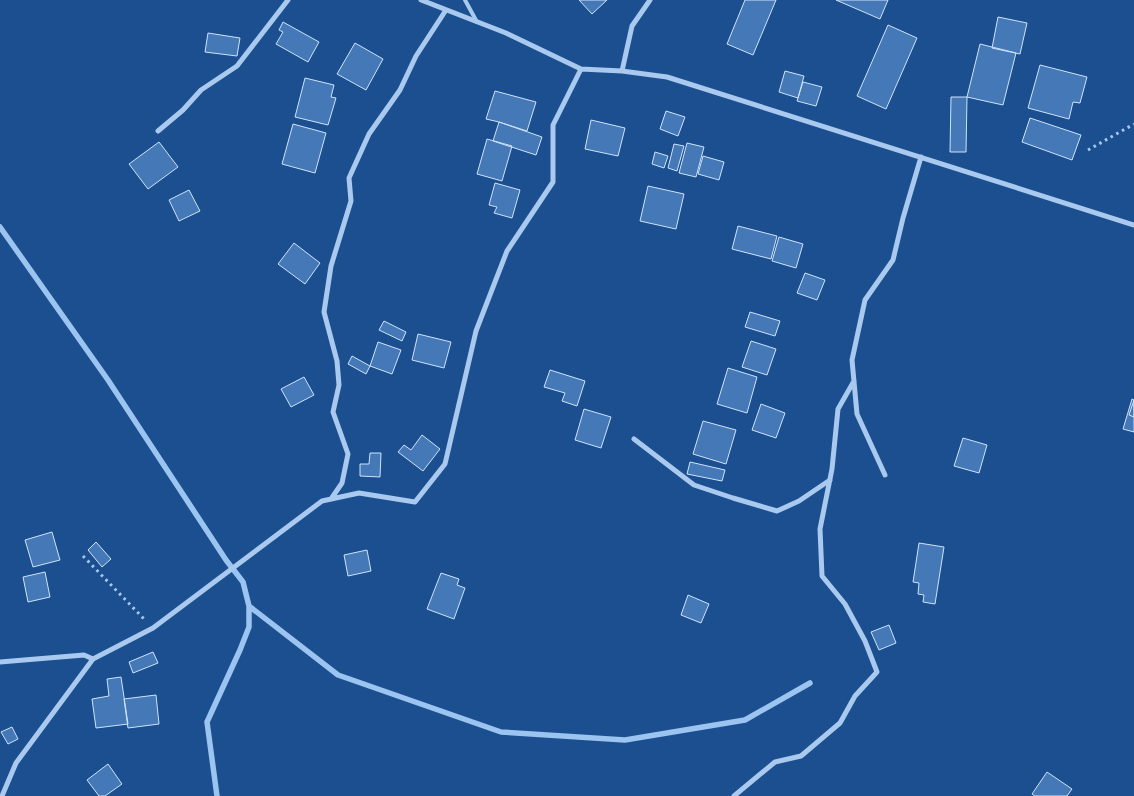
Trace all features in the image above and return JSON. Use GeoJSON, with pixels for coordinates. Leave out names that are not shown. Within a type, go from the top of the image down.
{"type":"FeatureCollection","features":[{"type":"Feature","properties":{"kind":"street"},"geometry":{"type":"LineString","coordinates":[[158,131],[184,110],[201,90],[237,66],[288,0]]}},
{"type":"Feature","properties":{"kind":"street"},"geometry":{"type":"LineString","coordinates":[[421,0],[506,33],[580,69],[622,71],[667,77],[1134,225]]}},
{"type":"Feature","properties":{"kind":"street"},"geometry":{"type":"LineString","coordinates":[[622,71],[632,26],[650,0]]}},
{"type":"Feature","properties":{"kind":"street"},"geometry":{"type":"LineString","coordinates":[[331,499],[342,483],[348,454],[333,412],[339,385],[336,361],[324,312],[331,266],[351,201],[349,178],[369,134],[400,90],[416,56],[446,10]]}},
{"type":"Feature","properties":{"kind":"street"},"geometry":{"type":"LineString","coordinates":[[2,796],[16,763],[93,659],[153,628],[322,501],[359,493],[415,502],[445,464],[476,331],[507,251],[553,182],[553,125],[580,69]]}},
{"type":"Feature","properties":{"kind":"street"},"geometry":{"type":"LineString","coordinates":[[885,475],[857,414],[852,360],[865,300],[893,260],[921,157]]}},
{"type":"Feature","properties":{"kind":"street"},"geometry":{"type":"LineString","coordinates":[[734,796],[775,762],[801,756],[840,723],[855,696],[877,672],[865,641],[844,604],[822,576],[820,529],[830,480],[838,409],[854,381]]}},
{"type":"Feature","properties":{"kind":"street"},"geometry":{"type":"LineString","coordinates":[[634,439],[694,485],[777,511],[799,501],[830,480]]}},
{"type":"Feature","properties":{"kind":"street"},"geometry":{"type":"LineString","coordinates":[[0,662],[84,655],[93,659]]}},
{"type":"Feature","properties":{"kind":"lane"},"geometry":{"type":"LineString","coordinates":[[465,0],[477,22]]}},
{"type":"Feature","properties":{"kind":"path"},"geometry":{"type":"LineString","coordinates":[[1088,150],[1134,124]]}},
{"type":"Feature","properties":{"kind":"path"},"geometry":{"type":"LineString","coordinates":[[83,556],[153,628]]}},
{"type":"Feature","properties":{"kind":"building"},"geometry":{"type":"Polygon","coordinates":[[[579,0],[607,0],[592,14],[579,0]]]}},
{"type":"Feature","properties":{"kind":"building"},"geometry":{"type":"Polygon","coordinates":[[[745,0],[776,0],[753,55],[727,44],[745,0]]]}},
{"type":"Feature","properties":{"kind":"building"},"geometry":{"type":"Polygon","coordinates":[[[836,0],[888,0],[880,19],[836,0]]]}},
{"type":"Feature","properties":{"kind":"building"},"geometry":{"type":"Polygon","coordinates":[[[998,17],[1027,23],[1020,54],[992,48],[998,17]]]}},
{"type":"Feature","properties":{"kind":"building"},"geometry":{"type":"Polygon","coordinates":[[[283,22],[319,42],[308,62],[276,44],[283,32],[279,30],[283,22]]]}},
{"type":"Feature","properties":{"kind":"building"},"geometry":{"type":"Polygon","coordinates":[[[888,25],[917,38],[886,109],[857,96],[888,25]]]}},
{"type":"Feature","properties":{"kind":"building"},"geometry":{"type":"Polygon","coordinates":[[[208,33],[240,38],[237,56],[205,52],[208,33]]]}},
{"type":"Feature","properties":{"kind":"building"},"geometry":{"type":"Polygon","coordinates":[[[355,43],[383,59],[366,90],[337,74],[355,43]]]}},
{"type":"Feature","properties":{"kind":"building"},"geometry":{"type":"Polygon","coordinates":[[[980,44],[1016,53],[1003,105],[967,97],[980,44]]]}},
{"type":"Feature","properties":{"kind":"building"},"geometry":{"type":"Polygon","coordinates":[[[1040,65],[1087,77],[1080,103],[1073,102],[1069,119],[1028,108],[1040,65]]]}},
{"type":"Feature","properties":{"kind":"building"},"geometry":{"type":"Polygon","coordinates":[[[785,71],[804,76],[798,98],[779,92],[785,71]]]}},
{"type":"Feature","properties":{"kind":"building"},"geometry":{"type":"Polygon","coordinates":[[[305,78],[334,85],[331,97],[336,98],[328,125],[295,117],[305,78]]]}},
{"type":"Feature","properties":{"kind":"building"},"geometry":{"type":"Polygon","coordinates":[[[803,82],[822,87],[816,106],[797,101],[803,82]]]}},
{"type":"Feature","properties":{"kind":"building"},"geometry":{"type":"Polygon","coordinates":[[[495,91],[536,102],[527,131],[486,119],[495,91]]]}},
{"type":"Feature","properties":{"kind":"building"},"geometry":{"type":"Polygon","coordinates":[[[951,97],[967,97],[966,152],[950,152],[951,97]]]}},
{"type":"Feature","properties":{"kind":"building"},"geometry":{"type":"Polygon","coordinates":[[[666,111],[685,117],[678,136],[660,129],[666,111]]]}},
{"type":"Feature","properties":{"kind":"building"},"geometry":{"type":"Polygon","coordinates":[[[1030,118],[1081,135],[1072,160],[1022,142],[1030,118]]]}},
{"type":"Feature","properties":{"kind":"building"},"geometry":{"type":"Polygon","coordinates":[[[591,120],[625,128],[618,156],[585,149],[591,120]]]}},
{"type":"Feature","properties":{"kind":"building"},"geometry":{"type":"Polygon","coordinates":[[[499,122],[542,137],[536,155],[493,141],[499,122]]]}},
{"type":"Feature","properties":{"kind":"building"},"geometry":{"type":"Polygon","coordinates":[[[293,124],[326,133],[315,173],[282,164],[293,124]]]}},
{"type":"Feature","properties":{"kind":"building"},"geometry":{"type":"Polygon","coordinates":[[[487,139],[512,146],[502,181],[477,174],[487,139]]]}},
{"type":"Feature","properties":{"kind":"building"},"geometry":{"type":"Polygon","coordinates":[[[159,142],[178,167],[148,189],[129,164],[159,142]]]}},
{"type":"Feature","properties":{"kind":"building"},"geometry":{"type":"Polygon","coordinates":[[[687,143],[704,147],[696,177],[679,173],[687,143]]]}},
{"type":"Feature","properties":{"kind":"building"},"geometry":{"type":"Polygon","coordinates":[[[674,144],[684,146],[677,171],[668,168],[674,144]]]}},
{"type":"Feature","properties":{"kind":"building"},"geometry":{"type":"Polygon","coordinates":[[[655,152],[668,156],[664,168],[652,164],[655,152]]]}},
{"type":"Feature","properties":{"kind":"building"},"geometry":{"type":"Polygon","coordinates":[[[703,156],[724,162],[719,180],[698,174],[703,156]]]}},
{"type":"Feature","properties":{"kind":"building"},"geometry":{"type":"Polygon","coordinates":[[[495,183],[520,190],[512,218],[494,213],[497,207],[489,205],[495,183]]]}},
{"type":"Feature","properties":{"kind":"building"},"geometry":{"type":"Polygon","coordinates":[[[648,186],[684,194],[676,229],[640,221],[648,186]]]}},
{"type":"Feature","properties":{"kind":"building"},"geometry":{"type":"Polygon","coordinates":[[[189,190],[200,211],[179,221],[169,200],[189,190]]]}},
{"type":"Feature","properties":{"kind":"building"},"geometry":{"type":"Polygon","coordinates":[[[738,226],[777,236],[771,259],[732,249],[738,226]]]}},
{"type":"Feature","properties":{"kind":"building"},"geometry":{"type":"Polygon","coordinates":[[[779,237],[803,244],[796,268],[772,261],[779,237]]]}},
{"type":"Feature","properties":{"kind":"building"},"geometry":{"type":"Polygon","coordinates":[[[294,243],[320,263],[305,284],[278,264],[294,243]]]}},
{"type":"Feature","properties":{"kind":"building"},"geometry":{"type":"Polygon","coordinates":[[[805,273],[825,280],[817,300],[797,293],[805,273]]]}},
{"type":"Feature","properties":{"kind":"building"},"geometry":{"type":"Polygon","coordinates":[[[750,312],[780,321],[775,336],[745,327],[750,312]]]}},
{"type":"Feature","properties":{"kind":"building"},"geometry":{"type":"Polygon","coordinates":[[[384,321],[406,332],[402,341],[379,330],[384,321]]]}},
{"type":"Feature","properties":{"kind":"building"},"geometry":{"type":"Polygon","coordinates":[[[418,334],[451,342],[444,368],[412,360],[418,334]]]}},
{"type":"Feature","properties":{"kind":"building"},"geometry":{"type":"Polygon","coordinates":[[[751,341],[776,349],[767,375],[742,367],[751,341]]]}},
{"type":"Feature","properties":{"kind":"building"},"geometry":{"type":"Polygon","coordinates":[[[378,342],[401,350],[392,374],[370,366],[378,342]]]}},
{"type":"Feature","properties":{"kind":"building"},"geometry":{"type":"Polygon","coordinates":[[[352,356],[370,366],[366,374],[348,364],[352,356]]]}},
{"type":"Feature","properties":{"kind":"building"},"geometry":{"type":"Polygon","coordinates":[[[728,368],[757,377],[747,413],[717,404],[728,368]]]}},
{"type":"Feature","properties":{"kind":"building"},"geometry":{"type":"Polygon","coordinates":[[[550,370],[585,381],[577,406],[562,401],[565,393],[544,387],[550,370]]]}},
{"type":"Feature","properties":{"kind":"building"},"geometry":{"type":"Polygon","coordinates":[[[304,377],[314,395],[291,407],[281,389],[304,377]]]}},
{"type":"Feature","properties":{"kind":"building"},"geometry":{"type":"Polygon","coordinates":[[[1132,399],[1134,400],[1134,432],[1123,429],[1132,399]]]}},
{"type":"Feature","properties":{"kind":"building"},"geometry":{"type":"Polygon","coordinates":[[[1134,400],[1134,417],[1129,415],[1134,400]]]}},
{"type":"Feature","properties":{"kind":"building"},"geometry":{"type":"Polygon","coordinates":[[[761,404],[785,413],[776,438],[752,430],[761,404]]]}},
{"type":"Feature","properties":{"kind":"building"},"geometry":{"type":"Polygon","coordinates":[[[584,409],[611,417],[601,448],[575,440],[584,409]]]}},
{"type":"Feature","properties":{"kind":"building"},"geometry":{"type":"Polygon","coordinates":[[[703,421],[736,430],[726,464],[693,454],[703,421]]]}},
{"type":"Feature","properties":{"kind":"building"},"geometry":{"type":"Polygon","coordinates":[[[422,435],[440,449],[423,471],[398,452],[404,445],[411,450],[422,435]]]}},
{"type":"Feature","properties":{"kind":"building"},"geometry":{"type":"Polygon","coordinates":[[[963,438],[987,445],[979,473],[954,466],[963,438]]]}},
{"type":"Feature","properties":{"kind":"building"},"geometry":{"type":"Polygon","coordinates":[[[370,453],[381,453],[380,477],[360,476],[360,464],[369,464],[370,453]]]}},
{"type":"Feature","properties":{"kind":"building"},"geometry":{"type":"Polygon","coordinates":[[[690,462],[725,470],[722,481],[687,474],[690,462]]]}},
{"type":"Feature","properties":{"kind":"building"},"geometry":{"type":"Polygon","coordinates":[[[52,532],[60,560],[33,567],[25,540],[52,532]]]}},
{"type":"Feature","properties":{"kind":"building"},"geometry":{"type":"Polygon","coordinates":[[[96,542],[111,559],[102,567],[88,550],[96,542]]]}},
{"type":"Feature","properties":{"kind":"building"},"geometry":{"type":"Polygon","coordinates":[[[919,543],[944,547],[935,604],[923,602],[924,595],[918,594],[919,583],[913,582],[919,543]]]}},
{"type":"Feature","properties":{"kind":"building"},"geometry":{"type":"Polygon","coordinates":[[[367,550],[371,571],[348,576],[344,555],[367,550]]]}},
{"type":"Feature","properties":{"kind":"building"},"geometry":{"type":"Polygon","coordinates":[[[45,572],[50,597],[28,602],[23,577],[45,572]]]}},
{"type":"Feature","properties":{"kind":"building"},"geometry":{"type":"Polygon","coordinates":[[[441,573],[459,579],[457,585],[465,588],[454,619],[427,609],[441,573]]]}},
{"type":"Feature","properties":{"kind":"building"},"geometry":{"type":"Polygon","coordinates":[[[688,595],[709,604],[701,623],[681,615],[688,595]]]}},
{"type":"Feature","properties":{"kind":"building"},"geometry":{"type":"Polygon","coordinates":[[[889,625],[896,643],[879,650],[871,632],[889,625]]]}},
{"type":"Feature","properties":{"kind":"building"},"geometry":{"type":"Polygon","coordinates":[[[153,652],[158,663],[133,673],[129,662],[153,652]]]}},
{"type":"Feature","properties":{"kind":"building"},"geometry":{"type":"Polygon","coordinates":[[[121,677],[128,724],[96,728],[92,699],[109,696],[107,679],[121,677]]]}},
{"type":"Feature","properties":{"kind":"building"},"geometry":{"type":"Polygon","coordinates":[[[156,695],[159,724],[128,728],[124,699],[156,695]]]}},
{"type":"Feature","properties":{"kind":"building"},"geometry":{"type":"Polygon","coordinates":[[[12,727],[18,739],[8,744],[1,732],[12,727]]]}},
{"type":"Feature","properties":{"kind":"building"},"geometry":{"type":"Polygon","coordinates":[[[108,764],[122,784],[105,796],[99,796],[87,780],[108,764]]]}},
{"type":"Feature","properties":{"kind":"building"},"geometry":{"type":"Polygon","coordinates":[[[1047,772],[1072,789],[1067,796],[1035,796],[1032,794],[1047,772]]]}},
{"type":"Feature","properties":{"kind":"waterway"},"geometry":{"type":"LineString","coordinates":[[0,227],[108,380],[226,560],[243,582],[249,606],[338,675],[501,732],[625,740],[745,720],[810,683]]}},
{"type":"Feature","properties":{"kind":"waterway"},"geometry":{"type":"LineString","coordinates":[[217,796],[207,722],[249,627],[249,606]]}}]}
